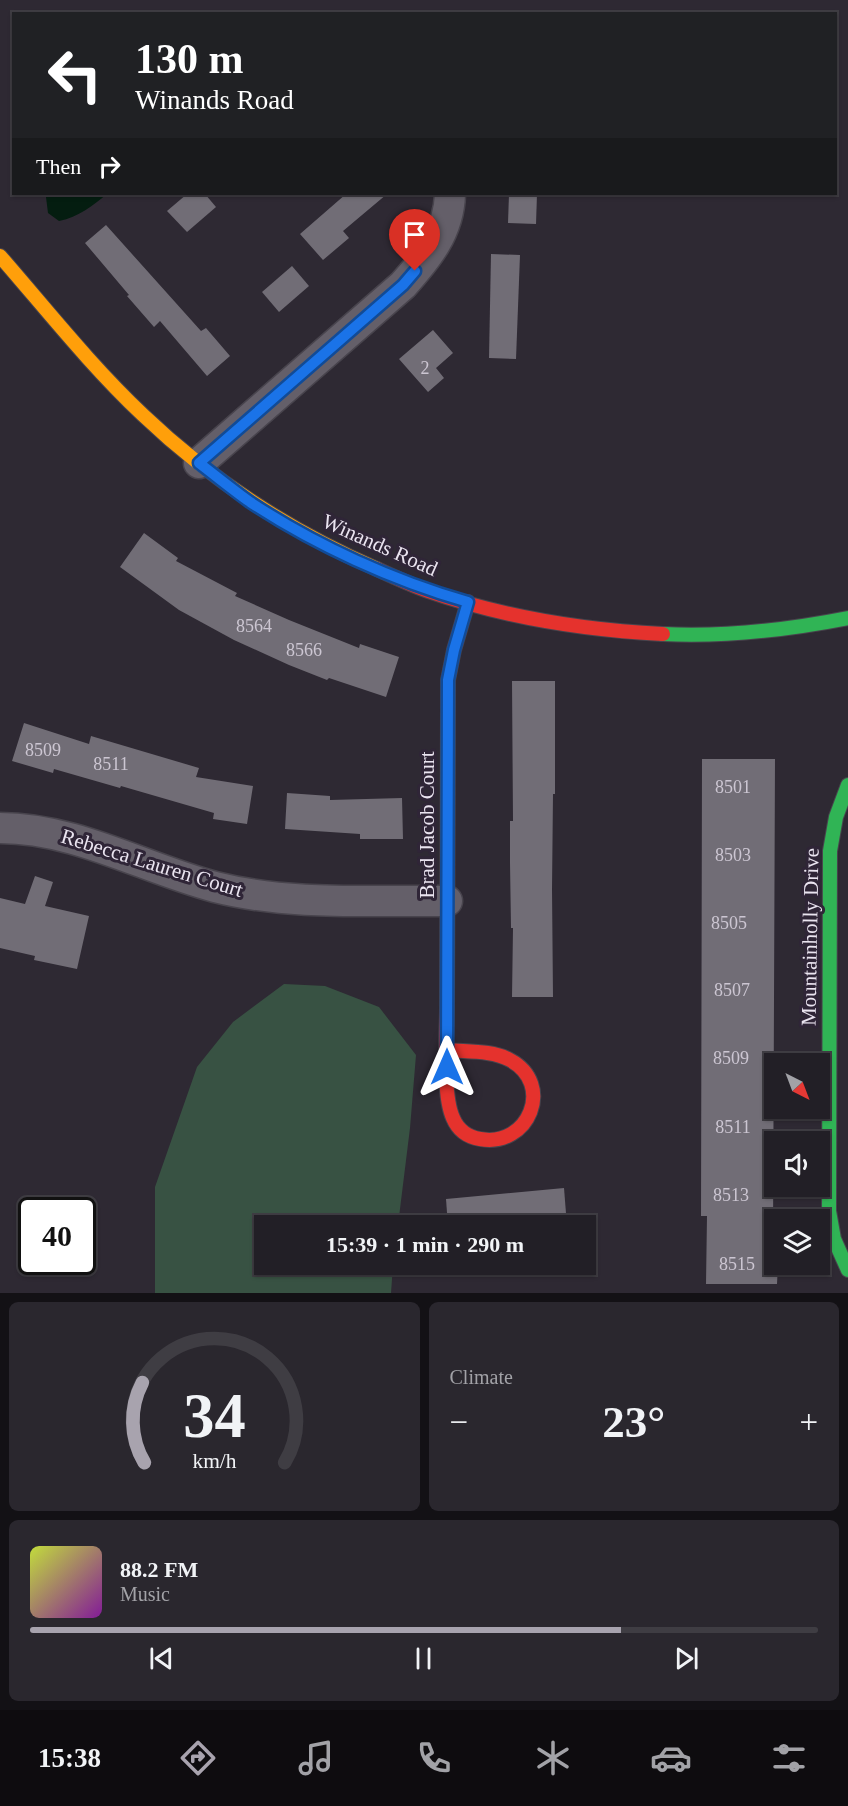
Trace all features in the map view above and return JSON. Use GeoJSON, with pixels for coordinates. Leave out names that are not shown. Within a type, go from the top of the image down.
{"type":"FeatureCollection","features":[{"type":"Feature","properties":{"kind":"street"},"geometry":{"type":"LineString","coordinates":[[199,463],[403,285],[428,257],[438,238],[443,228],[450,195]]}},
{"type":"Feature","properties":{"kind":"street","name":"Winands Road"},"geometry":{"type":"LineString","coordinates":[[0,256],[108,380],[152,423],[199,463],[250,502],[311,539],[431,592],[564,624],[663,634],[754,632],[815,625],[848,618]]}},
{"type":"Feature","properties":{"kind":"street","name":"Brad Jacob Court"},"geometry":{"type":"LineString","coordinates":[[447,1050],[510,1059],[529,1075],[534,1087],[531,1114],[509,1138],[492,1141],[474,1139],[460,1130],[452,1117],[447,1101],[447,1050],[447,901],[448,680],[468,602]]}},
{"type":"Feature","properties":{"kind":"street","name":"Mountainholly Drive"},"geometry":{"type":"LineString","coordinates":[[848,785],[838,805],[832,826],[830,851],[839,1110],[829,1211],[834,1239],[848,1270]]}},
{"type":"Feature","properties":{"kind":"street","name":"Rebecca Lauren Court"},"geometry":{"type":"LineString","coordinates":[[0,828],[50,832],[91,844],[161,870],[260,896],[447,901]]}},
{"type":"Feature","properties":{"kind":"shaded area"},"geometry":{"type":"Polygon","coordinates":[[[47,195],[106,195],[79,214],[59,221],[48,213],[47,195]]]}},
{"type":"Feature","properties":{"kind":"shaded area"},"geometry":{"type":"Polygon","coordinates":[[[284,984],[325,986],[379,1007],[416,1055],[399,1215],[254,1215],[254,1275],[392,1275],[391,1293],[155,1293],[155,1187],[197,1067],[233,1022],[284,984]]]}},
{"type":"Feature","properties":{"kind":"building"},"geometry":{"type":"Polygon","coordinates":[[[186,195],[206,195],[216,207],[187,232],[167,211],[186,195]]]}},
{"type":"Feature","properties":{"kind":"building"},"geometry":{"type":"Polygon","coordinates":[[[345,195],[386,195],[343,231],[349,238],[323,260],[300,234],[345,195]]]}},
{"type":"Feature","properties":{"kind":"building"},"geometry":{"type":"Polygon","coordinates":[[[509,195],[537,195],[536,224],[508,223],[509,195]]]}},
{"type":"Feature","properties":{"kind":"building"},"geometry":{"type":"Polygon","coordinates":[[[106,225],[201,331],[206,328],[230,356],[207,376],[160,321],[154,327],[85,243],[106,225]]]}},
{"type":"Feature","properties":{"kind":"building"},"geometry":{"type":"Polygon","coordinates":[[[491,254],[520,255],[516,359],[489,358],[491,254]]]}},
{"type":"Feature","properties":{"kind":"building"},"geometry":{"type":"Polygon","coordinates":[[[292,266],[309,286],[279,312],[262,292],[292,266]]]}},
{"type":"Feature","properties":{"kind":"building"},"geometry":{"type":"Polygon","coordinates":[[[433,330],[453,353],[436,368],[444,378],[428,392],[399,359],[433,330]]]}},
{"type":"Feature","properties":{"kind":"building"},"geometry":{"type":"Polygon","coordinates":[[[144,533],[178,558],[176,561],[237,593],[235,596],[359,648],[360,644],[399,657],[386,697],[329,678],[327,680],[289,665],[234,640],[179,610],[120,567],[144,533]]]}},
{"type":"Feature","properties":{"kind":"building"},"geometry":{"type":"Polygon","coordinates":[[[512,681],[555,681],[553,997],[512,997],[510,821],[513,821],[512,681]]]}},
{"type":"Feature","properties":{"kind":"building"},"geometry":{"type":"Polygon","coordinates":[[[24,723],[89,744],[91,736],[199,768],[196,777],[253,786],[247,824],[213,819],[214,813],[121,786],[120,788],[54,769],[53,773],[12,761],[24,723]]]}},
{"type":"Feature","properties":{"kind":"building"},"geometry":{"type":"Polygon","coordinates":[[[702,759],[775,759],[774,1053],[764,1053],[764,1119],[774,1119],[773,1131],[764,1131],[764,1197],[773,1197],[773,1209],[764,1209],[764,1275],[777,1275],[777,1284],[706,1284],[707,1216],[701,1216],[702,759]]]}},
{"type":"Feature","properties":{"kind":"building"},"geometry":{"type":"Polygon","coordinates":[[[287,793],[330,796],[330,800],[402,798],[403,839],[360,839],[360,834],[285,829],[287,793]]]}},
{"type":"Feature","properties":{"kind":"building"},"geometry":{"type":"Polygon","coordinates":[[[35,876],[53,882],[45,906],[89,916],[77,969],[34,960],[35,956],[0,948],[0,898],[25,904],[35,876]]]}},
{"type":"Feature","properties":{"kind":"building"},"geometry":{"type":"Polygon","coordinates":[[[564,1188],[566,1215],[447,1215],[446,1199],[564,1188]]]}},
{"type":"Feature","properties":{"kind":"traffic: fast"},"geometry":{"type":"LineString","coordinates":[[663,634],[756,632],[848,618]]}},
{"type":"Feature","properties":{"kind":"traffic: fast"},"geometry":{"type":"LineString","coordinates":[[848,785],[836,817],[830,851],[829,1211],[834,1239],[848,1270]]}},
{"type":"Feature","properties":{"kind":"traffic: slow"},"geometry":{"type":"LineString","coordinates":[[0,256],[105,377],[143,415],[196,462],[253,503],[283,521],[377,569]]}},
{"type":"Feature","properties":{"kind":"traffic: slow"},"geometry":{"type":"LineString","coordinates":[[447,1008],[448,708]]}},
{"type":"Feature","properties":{"kind":"traffic: jam"},"geometry":{"type":"LineString","coordinates":[[377,569],[428,591],[514,615],[603,629],[663,634]]}},
{"type":"Feature","properties":{"kind":"traffic: jam"},"geometry":{"type":"LineString","coordinates":[[448,708],[448,680],[468,602]]}},
{"type":"Feature","properties":{"kind":"traffic: jam"},"geometry":{"type":"LineString","coordinates":[[447,1008],[446,1080],[447,1095],[455,1122],[471,1137],[480,1139],[497,1139],[512,1134],[523,1124],[530,1112],[533,1098],[531,1084],[524,1071],[510,1060],[495,1054],[447,1050]]}},
{"type":"Feature","properties":{"kind":"route"},"geometry":{"type":"LineString","coordinates":[[415,271],[403,285],[199,463],[250,502],[311,539],[431,592],[468,602],[448,680],[447,1067]]}}]}
